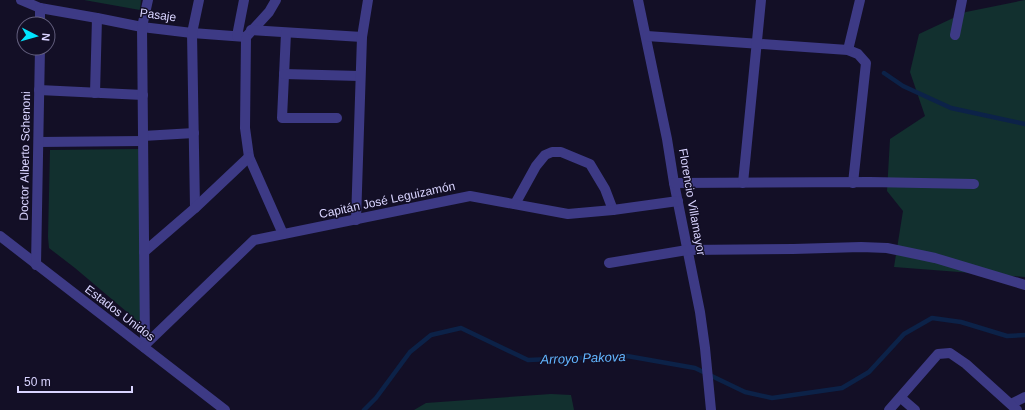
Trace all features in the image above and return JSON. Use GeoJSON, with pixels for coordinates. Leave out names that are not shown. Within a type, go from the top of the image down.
{"type":"FeatureCollection","features":[{"type":"Feature","properties":{"kind":"street","name":"Pasaje"},"geometry":{"type":"LineString","coordinates":[[22,0],[40,8],[142,27],[192,33],[245,35],[286,32],[362,37]]}},
{"type":"Feature","properties":{"kind":"street"},"geometry":{"type":"LineString","coordinates":[[145,346],[142,27],[148,0]]}},
{"type":"Feature","properties":{"kind":"street"},"geometry":{"type":"LineString","coordinates":[[195,208],[192,33],[198,0]]}},
{"type":"Feature","properties":{"kind":"street"},"geometry":{"type":"LineString","coordinates":[[244,0],[245,128],[249,157],[283,234]]}},
{"type":"Feature","properties":{"kind":"street"},"geometry":{"type":"LineString","coordinates":[[245,35],[269,12],[276,0]]}},
{"type":"Feature","properties":{"kind":"street"},"geometry":{"type":"LineString","coordinates":[[356,220],[362,37],[368,0]]}},
{"type":"Feature","properties":{"kind":"street","name":"Florencio Villamayor"},"geometry":{"type":"LineString","coordinates":[[638,0],[647,36],[674,184],[700,312],[711,410]]}},
{"type":"Feature","properties":{"kind":"street"},"geometry":{"type":"LineString","coordinates":[[743,183],[760,0]]}},
{"type":"Feature","properties":{"kind":"street"},"geometry":{"type":"LineString","coordinates":[[848,50],[860,0]]}},
{"type":"Feature","properties":{"kind":"street"},"geometry":{"type":"LineString","coordinates":[[955,35],[962,0]]}},
{"type":"Feature","properties":{"kind":"street"},"geometry":{"type":"LineString","coordinates":[[40,8],[40,16]]}},
{"type":"Feature","properties":{"kind":"street"},"geometry":{"type":"LineString","coordinates":[[96,93],[97,18]]}},
{"type":"Feature","properties":{"kind":"street"},"geometry":{"type":"LineString","coordinates":[[286,32],[282,118],[337,118]]}},
{"type":"Feature","properties":{"kind":"street"},"geometry":{"type":"LineString","coordinates":[[647,36],[848,50],[858,54],[866,63],[853,183]]}},
{"type":"Feature","properties":{"kind":"street","name":"Doctor Alberto Schenoni"},"geometry":{"type":"LineString","coordinates":[[36,265],[40,56]]}},
{"type":"Feature","properties":{"kind":"street"},"geometry":{"type":"LineString","coordinates":[[284,74],[360,76]]}},
{"type":"Feature","properties":{"kind":"street"},"geometry":{"type":"LineString","coordinates":[[39,90],[143,95]]}},
{"type":"Feature","properties":{"kind":"street"},"geometry":{"type":"LineString","coordinates":[[39,142],[143,138],[194,133]]}},
{"type":"Feature","properties":{"kind":"street"},"geometry":{"type":"LineString","coordinates":[[515,204],[536,166],[545,155],[552,152],[561,152],[590,164],[605,189],[613,210]]}},
{"type":"Feature","properties":{"kind":"street"},"geometry":{"type":"LineString","coordinates":[[144,252],[195,208],[249,157]]}},
{"type":"Feature","properties":{"kind":"street"},"geometry":{"type":"LineString","coordinates":[[674,184],[974,184]]}},
{"type":"Feature","properties":{"kind":"street","name":"Capitán José Leguizamón"},"geometry":{"type":"LineString","coordinates":[[145,346],[254,240],[470,196],[568,214],[613,210],[678,201]]}},
{"type":"Feature","properties":{"kind":"street","name":"Estados Unidos"},"geometry":{"type":"LineString","coordinates":[[0,236],[36,265],[145,346],[226,410]]}},
{"type":"Feature","properties":{"kind":"street"},"geometry":{"type":"LineString","coordinates":[[609,263],[687,250],[862,247],[887,248],[934,258],[1025,285]]}},
{"type":"Feature","properties":{"kind":"street"},"geometry":{"type":"LineString","coordinates":[[889,410],[938,354],[950,353],[966,364],[1014,407],[1025,397]]}},
{"type":"Feature","properties":{"kind":"street"},"geometry":{"type":"LineString","coordinates":[[901,398],[915,410]]}},
{"type":"Feature","properties":{"kind":"green space"},"geometry":{"type":"Polygon","coordinates":[[[84,0],[141,0],[140,10],[84,0]]]}},
{"type":"Feature","properties":{"kind":"green space"},"geometry":{"type":"Polygon","coordinates":[[[1025,0],[1025,277],[894,267],[903,211],[887,191],[890,139],[925,116],[910,72],[919,34],[966,12],[1025,0]]]}},
{"type":"Feature","properties":{"kind":"green space"},"geometry":{"type":"Polygon","coordinates":[[[140,149],[140,323],[49,248],[48,237],[50,150],[140,149]]]}},
{"type":"Feature","properties":{"kind":"green space"},"geometry":{"type":"Polygon","coordinates":[[[551,394],[571,395],[574,410],[414,410],[426,403],[551,394]]]}},
{"type":"Feature","properties":{"kind":"waterway"},"geometry":{"type":"LineString","coordinates":[[884,73],[903,86],[951,108],[1025,124]]}},
{"type":"Feature","properties":{"kind":"waterway","name":"Arroyo Pakova"},"geometry":{"type":"LineString","coordinates":[[364,410],[376,398],[410,352],[431,335],[461,328],[528,360],[627,356],[695,368],[745,392],[772,398],[842,388],[869,372],[904,334],[932,318],[961,322],[1007,336],[1025,335]]}}]}
